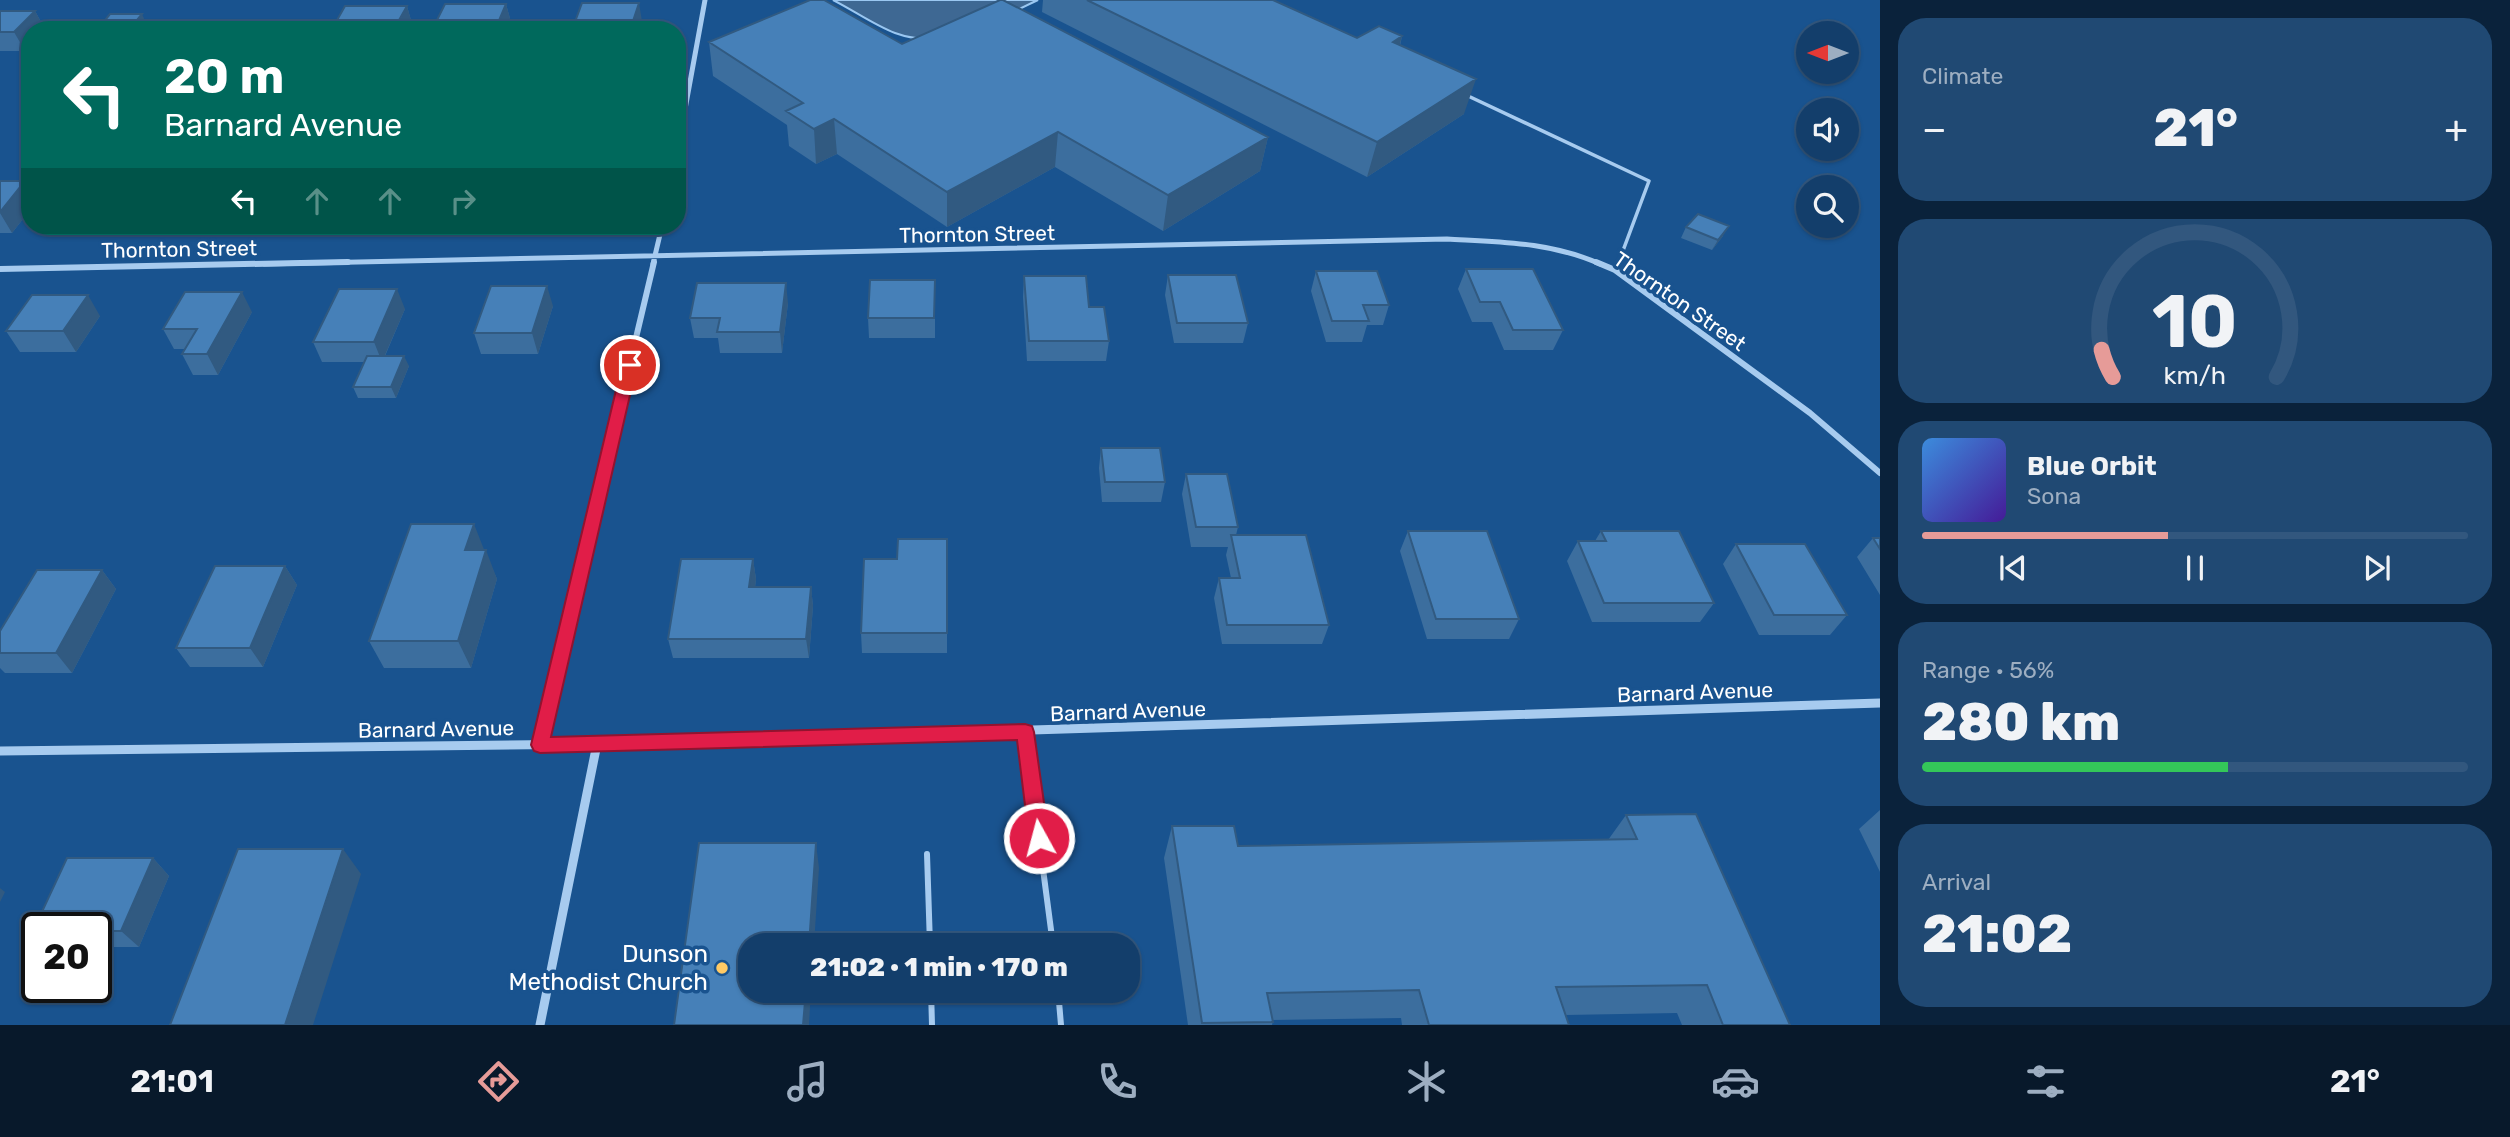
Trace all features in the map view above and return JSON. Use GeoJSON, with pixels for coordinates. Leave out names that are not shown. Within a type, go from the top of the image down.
{"type":"FeatureCollection","features":[{"type":"Feature","properties":{"kind":"street"},"geometry":{"type":"LineString","coordinates":[[686,104],[705,0]]}},
{"type":"Feature","properties":{"kind":"street"},"geometry":{"type":"LineString","coordinates":[[540,745],[660,235]]}},
{"type":"Feature","properties":{"kind":"street","name":"Thornton Street"},"geometry":{"type":"LineString","coordinates":[[0,269],[1447,239],[1529,243],[1574,252],[1615,270],[1810,413],[1880,473]]}},
{"type":"Feature","properties":{"kind":"street","name":"Barnard Avenue"},"geometry":{"type":"LineString","coordinates":[[0,751],[597,744],[1880,703]]}},
{"type":"Feature","properties":{"kind":"street"},"geometry":{"type":"LineString","coordinates":[[540,1025],[597,744]]}},
{"type":"Feature","properties":{"kind":"lane"},"geometry":{"type":"LineString","coordinates":[[1461,93],[1649,181],[1615,270]]}},
{"type":"Feature","properties":{"kind":"lane"},"geometry":{"type":"LineString","coordinates":[[1025,732],[1051,933]]}},
{"type":"Feature","properties":{"kind":"lane"},"geometry":{"type":"LineString","coordinates":[[927,854],[930,933]]}},
{"type":"Feature","properties":{"kind":"lane"},"geometry":{"type":"LineString","coordinates":[[931,1003],[932,1025]]}},
{"type":"Feature","properties":{"kind":"lane"},"geometry":{"type":"LineString","coordinates":[[1059,1003],[1061,1025]]}},
{"type":"Feature","properties":{"kind":"water"},"geometry":{"type":"Polygon","coordinates":[[[833,0],[1038,0],[969,32],[933,39],[895,33],[833,0]]]}},
{"type":"Feature","properties":{"kind":"building"},"geometry":{"type":"Polygon","coordinates":[[[810,0],[824,0],[902,44],[1003,0],[1268,137],[1168,195],[1058,132],[947,192],[834,119],[814,129],[786,111],[803,103],[709,42],[810,0]]]}},
{"type":"Feature","properties":{"kind":"building"},"geometry":{"type":"Polygon","coordinates":[[[1087,0],[1273,0],[1357,38],[1379,26],[1402,36],[1393,42],[1476,79],[1377,142],[1087,0]]]}},
{"type":"Feature","properties":{"kind":"building"},"geometry":{"type":"Polygon","coordinates":[[[582,3],[639,3],[633,21],[575,21],[582,3]]]}},
{"type":"Feature","properties":{"kind":"building"},"geometry":{"type":"Polygon","coordinates":[[[445,4],[506,4],[499,21],[436,21],[445,4]]]}},
{"type":"Feature","properties":{"kind":"building"},"geometry":{"type":"Polygon","coordinates":[[[345,6],[407,6],[399,21],[337,21],[345,6]]]}},
{"type":"Feature","properties":{"kind":"building"},"geometry":{"type":"Polygon","coordinates":[[[0,11],[35,11],[25,21],[21,21],[21,25],[14,32],[0,32],[0,11]]]}},
{"type":"Feature","properties":{"kind":"building"},"geometry":{"type":"Polygon","coordinates":[[[110,14],[142,14],[136,21],[104,21],[110,14]]]}},
{"type":"Feature","properties":{"kind":"building"},"geometry":{"type":"Polygon","coordinates":[[[0,181],[21,181],[21,186],[0,212],[0,181]]]}},
{"type":"Feature","properties":{"kind":"building"},"geometry":{"type":"Polygon","coordinates":[[[1698,214],[1729,226],[1718,240],[1686,227],[1698,214]]]}},
{"type":"Feature","properties":{"kind":"building"},"geometry":{"type":"Polygon","coordinates":[[[1466,269],[1533,269],[1563,330],[1513,330],[1500,302],[1480,302],[1466,269]]]}},
{"type":"Feature","properties":{"kind":"building"},"geometry":{"type":"Polygon","coordinates":[[[1316,271],[1377,271],[1389,305],[1363,305],[1369,321],[1332,321],[1316,271]]]}},
{"type":"Feature","properties":{"kind":"building"},"geometry":{"type":"Polygon","coordinates":[[[1168,275],[1236,275],[1248,323],[1177,323],[1168,275]]]}},
{"type":"Feature","properties":{"kind":"building"},"geometry":{"type":"Polygon","coordinates":[[[1024,276],[1086,276],[1089,307],[1104,307],[1109,341],[1029,341],[1024,276]]]}},
{"type":"Feature","properties":{"kind":"building"},"geometry":{"type":"Polygon","coordinates":[[[870,280],[935,280],[934,318],[868,318],[870,280]]]}},
{"type":"Feature","properties":{"kind":"building"},"geometry":{"type":"Polygon","coordinates":[[[697,283],[786,283],[780,332],[717,332],[720,318],[690,318],[697,283]]]}},
{"type":"Feature","properties":{"kind":"building"},"geometry":{"type":"Polygon","coordinates":[[[491,286],[547,286],[532,333],[474,333],[491,286]]]}},
{"type":"Feature","properties":{"kind":"building"},"geometry":{"type":"Polygon","coordinates":[[[339,289],[397,289],[374,342],[313,342],[339,289]]]}},
{"type":"Feature","properties":{"kind":"building"},"geometry":{"type":"Polygon","coordinates":[[[185,292],[242,292],[207,354],[182,354],[197,329],[163,329],[185,292]]]}},
{"type":"Feature","properties":{"kind":"building"},"geometry":{"type":"Polygon","coordinates":[[[32,295],[88,295],[63,331],[6,331],[32,295]]]}},
{"type":"Feature","properties":{"kind":"building"},"geometry":{"type":"Polygon","coordinates":[[[367,356],[404,356],[391,387],[353,387],[367,356]]]}},
{"type":"Feature","properties":{"kind":"building"},"geometry":{"type":"Polygon","coordinates":[[[1101,448],[1160,448],[1165,482],[1105,482],[1101,448]]]}},
{"type":"Feature","properties":{"kind":"building"},"geometry":{"type":"Polygon","coordinates":[[[1186,474],[1227,474],[1238,527],[1196,527],[1186,474]]]}},
{"type":"Feature","properties":{"kind":"building"},"geometry":{"type":"Polygon","coordinates":[[[411,524],[474,524],[465,550],[486,550],[458,641],[369,641],[411,524]]]}},
{"type":"Feature","properties":{"kind":"building"},"geometry":{"type":"Polygon","coordinates":[[[1408,531],[1487,531],[1519,619],[1436,619],[1408,531]]]}},
{"type":"Feature","properties":{"kind":"building"},"geometry":{"type":"Polygon","coordinates":[[[1601,531],[1679,531],[1714,603],[1604,603],[1578,541],[1606,541],[1601,531]]]}},
{"type":"Feature","properties":{"kind":"building"},"geometry":{"type":"Polygon","coordinates":[[[1231,535],[1306,535],[1329,625],[1227,625],[1219,578],[1240,578],[1231,535]]]}},
{"type":"Feature","properties":{"kind":"building"},"geometry":{"type":"Polygon","coordinates":[[[1873,538],[1880,538],[1880,549],[1873,538]]]}},
{"type":"Feature","properties":{"kind":"building"},"geometry":{"type":"Polygon","coordinates":[[[898,539],[947,539],[947,633],[861,633],[864,559],[897,559],[898,539]]]}},
{"type":"Feature","properties":{"kind":"building"},"geometry":{"type":"Polygon","coordinates":[[[1736,544],[1805,544],[1847,615],[1774,615],[1736,544]]]}},
{"type":"Feature","properties":{"kind":"building"},"geometry":{"type":"Polygon","coordinates":[[[681,559],[753,559],[749,587],[811,587],[806,639],[668,639],[681,559]]]}},
{"type":"Feature","properties":{"kind":"building"},"geometry":{"type":"Polygon","coordinates":[[[215,566],[285,566],[250,648],[176,648],[215,566]]]}},
{"type":"Feature","properties":{"kind":"building"},"geometry":{"type":"Polygon","coordinates":[[[37,570],[102,570],[56,653],[0,653],[0,631],[37,570]]]}},
{"type":"Feature","properties":{"kind":"building"},"geometry":{"type":"Polygon","coordinates":[[[1696,814],[1790,1025],[1723,1025],[1707,985],[1556,987],[1569,1025],[1429,1025],[1419,990],[1267,993],[1273,1022],[1202,1023],[1172,826],[1234,826],[1238,846],[1637,839],[1626,815],[1696,814]]]}},
{"type":"Feature","properties":{"kind":"building","name":"Dunson Methodist Church"},"geometry":{"type":"Polygon","coordinates":[[[699,843],[816,843],[810,933],[738,933],[738,1003],[805,1003],[803,1025],[674,1025],[699,843]]]}},
{"type":"Feature","properties":{"kind":"building"},"geometry":{"type":"Polygon","coordinates":[[[238,849],[343,849],[285,1025],[170,1025],[238,849]]]}},
{"type":"Feature","properties":{"kind":"building"},"geometry":{"type":"Polygon","coordinates":[[[67,858],[153,858],[121,931],[112,931],[112,912],[42,912],[67,858]]]}},
{"type":"Feature","properties":{"kind":"place","name":"Dunson Methodist Church"},"geometry":{"type":"Point","coordinates":[722,968]}},
{"type":"Feature","properties":{"kind":"route"},"geometry":{"type":"LineString","coordinates":[[630,365],[540,745],[1025,732],[1039,838]]}}]}
